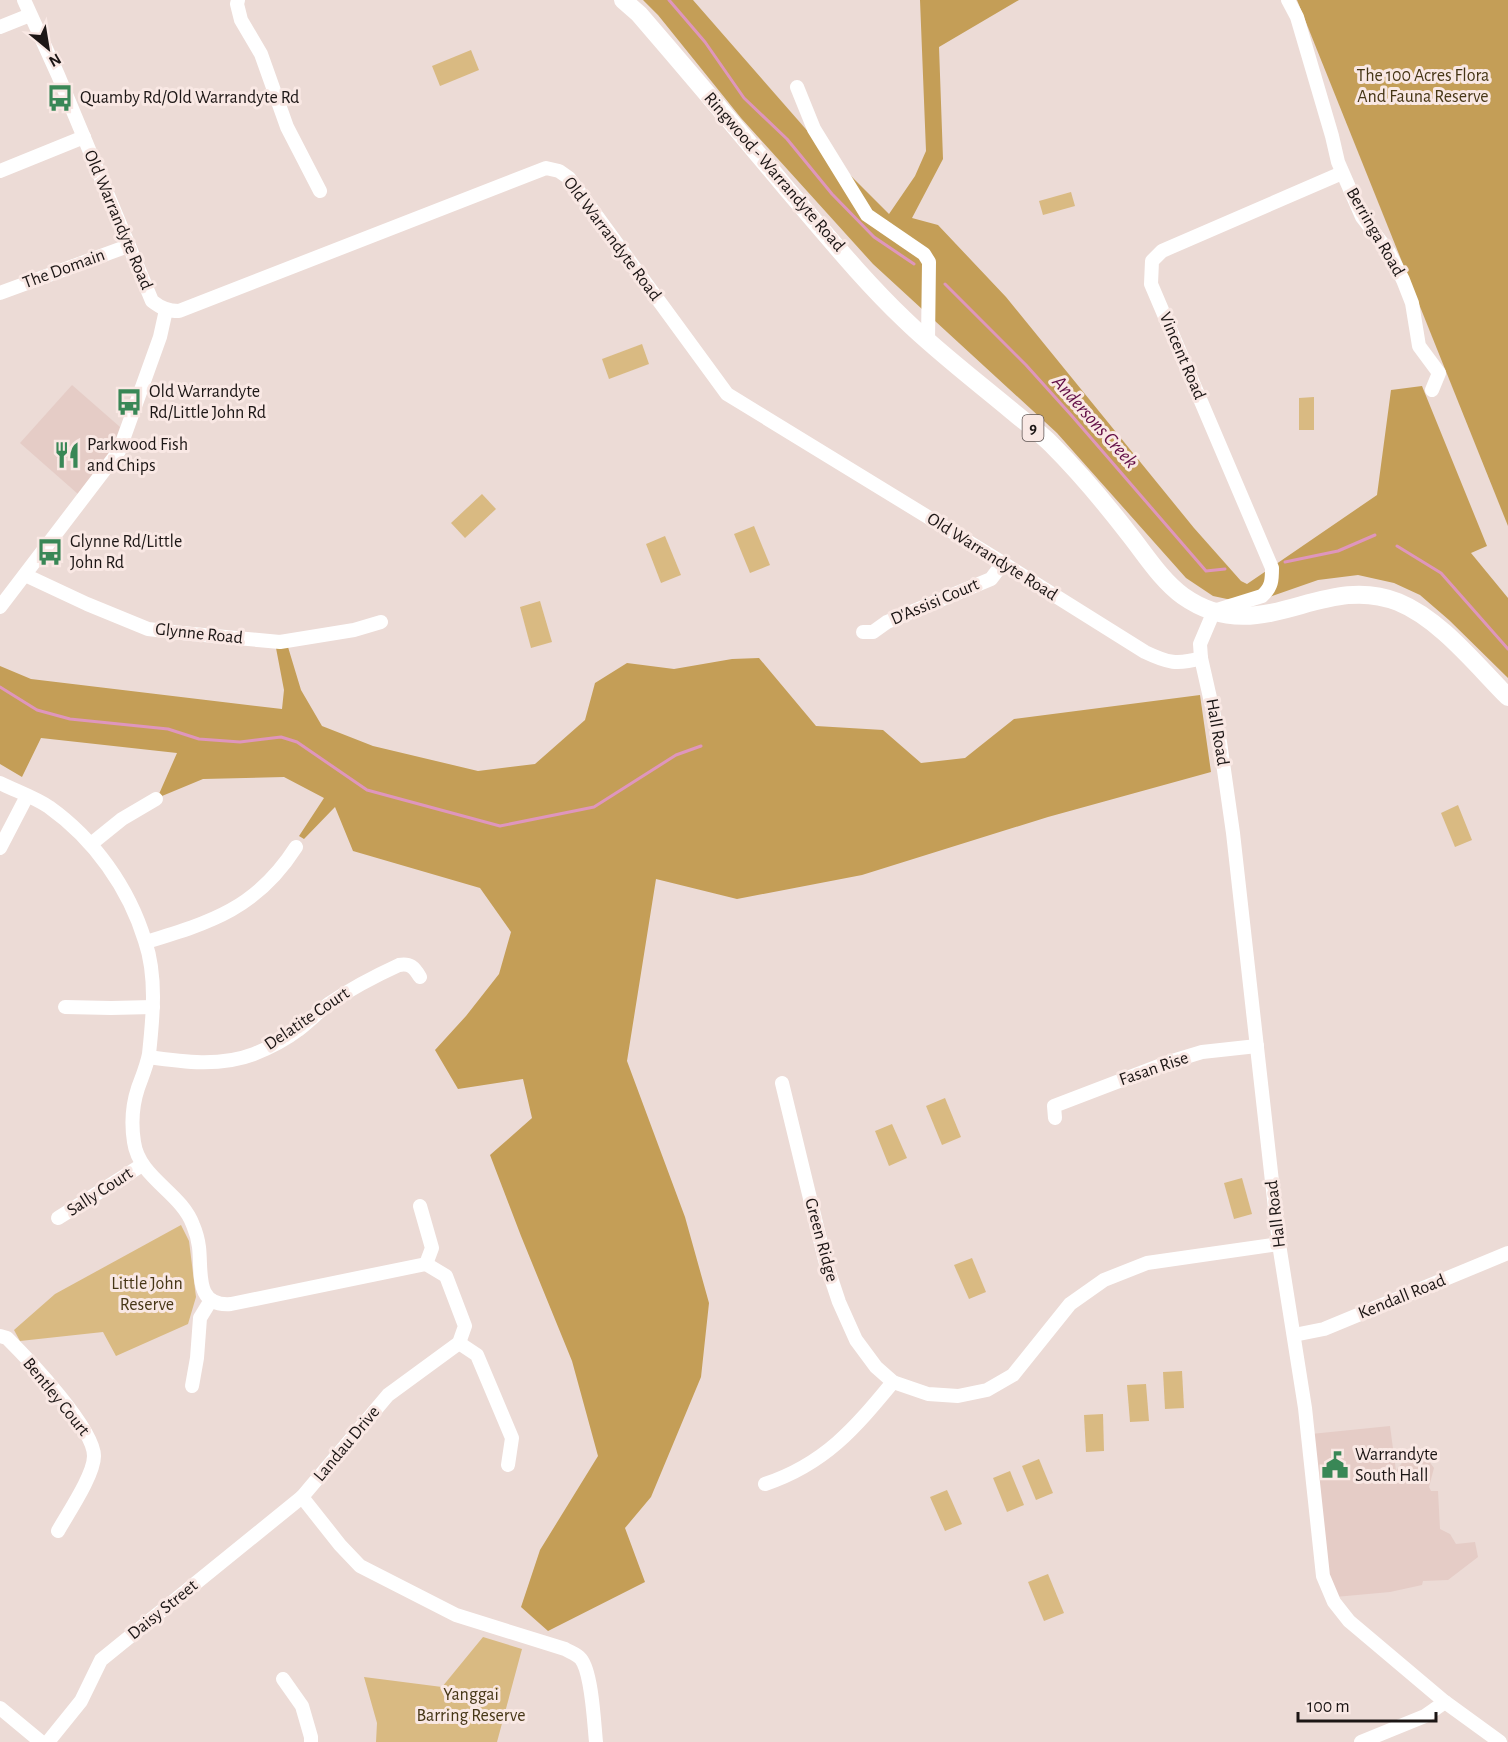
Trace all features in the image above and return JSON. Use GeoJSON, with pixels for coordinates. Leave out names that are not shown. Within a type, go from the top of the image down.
{"type":"FeatureCollection","features":[{"type":"Feature","properties":{"kind":"main road","name":"Ringwood - Warrandyte Road"},"geometry":{"type":"LineString","coordinates":[[623,0],[639,14],[805,210],[905,320],[1049,441],[1095,490],[1162,576],[1182,595],[1214,611],[1232,616],[1249,617],[1341,596],[1363,594],[1381,596],[1424,615],[1508,697]]}},
{"type":"Feature","properties":{"kind":"street","name":"Old Warrandyte Road"},"geometry":{"type":"LineString","coordinates":[[24,0],[152,301],[166,310],[179,311],[199,304],[546,168],[559,171],[569,178],[727,394],[1154,657],[1174,663],[1184,663],[1201,658]]}},
{"type":"Feature","properties":{"kind":"street"},"geometry":{"type":"LineString","coordinates":[[238,0],[241,20],[261,54],[287,127],[320,191]]}},
{"type":"Feature","properties":{"kind":"street","name":"Berringa Road"},"geometry":{"type":"LineString","coordinates":[[1288,0],[1297,17],[1342,172],[1362,217],[1389,252],[1403,280],[1412,303],[1419,346],[1439,373],[1432,390]]}},
{"type":"Feature","properties":{"kind":"street"},"geometry":{"type":"LineString","coordinates":[[0,27],[30,15]]}},
{"type":"Feature","properties":{"kind":"street"},"geometry":{"type":"LineString","coordinates":[[797,87],[814,129],[867,214],[924,254],[929,262],[928,341]]}},
{"type":"Feature","properties":{"kind":"street"},"geometry":{"type":"LineString","coordinates":[[0,171],[84,138]]}},
{"type":"Feature","properties":{"kind":"street","name":"Vincent Road"},"geometry":{"type":"LineString","coordinates":[[1214,611],[1262,596],[1272,583],[1272,568],[1151,284],[1152,261],[1162,251],[1342,172]]}},
{"type":"Feature","properties":{"kind":"street","name":"The Domain"},"geometry":{"type":"LineString","coordinates":[[0,293],[128,246]]}},
{"type":"Feature","properties":{"kind":"street"},"geometry":{"type":"LineString","coordinates":[[0,607],[119,451],[160,337],[166,310]]}},
{"type":"Feature","properties":{"kind":"street","name":"D'Assisi Court"},"geometry":{"type":"LineString","coordinates":[[871,636],[886,622],[991,579],[1003,563]]}},
{"type":"Feature","properties":{"kind":"street","name":"Glynne Road"},"geometry":{"type":"LineString","coordinates":[[25,575],[148,629],[280,642],[354,630],[381,622]]}},
{"type":"Feature","properties":{"kind":"street","name":"Hall Road"},"geometry":{"type":"LineString","coordinates":[[1214,611],[1200,644],[1201,658],[1216,723],[1231,822],[1279,1244],[1306,1419],[1323,1576],[1334,1602],[1349,1621],[1445,1702],[1500,1742]]}},
{"type":"Feature","properties":{"kind":"street"},"geometry":{"type":"LineString","coordinates":[[0,783],[46,805],[91,844],[123,890],[146,942],[152,975],[153,1007],[149,1057],[137,1091],[132,1124],[134,1146],[142,1165],[179,1201],[190,1217],[198,1238],[201,1285],[211,1300],[223,1305],[231,1304],[426,1263],[446,1276],[465,1326],[459,1343],[477,1355],[512,1438],[508,1465]]}},
{"type":"Feature","properties":{"kind":"street"},"geometry":{"type":"LineString","coordinates":[[0,848],[27,796]]}},
{"type":"Feature","properties":{"kind":"street"},"geometry":{"type":"LineString","coordinates":[[91,844],[122,819],[156,799]]}},
{"type":"Feature","properties":{"kind":"street"},"geometry":{"type":"LineString","coordinates":[[146,942],[212,921],[237,908],[255,895],[284,866],[296,847]]}},
{"type":"Feature","properties":{"kind":"street","name":"Delatite Court"},"geometry":{"type":"LineString","coordinates":[[149,1057],[184,1062],[220,1062],[253,1054],[283,1040],[345,993],[399,965],[406,963],[414,967],[420,977]]}},
{"type":"Feature","properties":{"kind":"street"},"geometry":{"type":"LineString","coordinates":[[65,1007],[153,1007]]}},
{"type":"Feature","properties":{"kind":"street","name":"Fasan Rise"},"geometry":{"type":"LineString","coordinates":[[1052,1108],[1169,1062],[1202,1052],[1257,1046]]}},
{"type":"Feature","properties":{"kind":"street","name":"Green Ridge"},"geometry":{"type":"LineString","coordinates":[[782,1083],[825,1260],[839,1302],[856,1340],[876,1366],[893,1382]]}},
{"type":"Feature","properties":{"kind":"street","name":"Sally Court"},"geometry":{"type":"LineString","coordinates":[[58,1218],[142,1165]]}},
{"type":"Feature","properties":{"kind":"street"},"geometry":{"type":"LineString","coordinates":[[420,1206],[432,1248],[426,1263]]}},
{"type":"Feature","properties":{"kind":"street"},"geometry":{"type":"LineString","coordinates":[[765,1484],[784,1478],[815,1460],[851,1432],[893,1382],[928,1394],[958,1396],[987,1390],[1013,1375],[1071,1305],[1104,1280],[1147,1263],[1279,1244]]}},
{"type":"Feature","properties":{"kind":"street","name":"Kendall Road"},"geometry":{"type":"LineString","coordinates":[[1294,1335],[1324,1329],[1508,1253]]}},
{"type":"Feature","properties":{"kind":"street"},"geometry":{"type":"LineString","coordinates":[[192,1386],[200,1318],[211,1300]]}},
{"type":"Feature","properties":{"kind":"street","name":"Bentley Court"},"geometry":{"type":"LineString","coordinates":[[0,1336],[7,1338],[45,1377],[92,1441],[94,1457],[90,1473],[58,1531]]}},
{"type":"Feature","properties":{"kind":"street","name":"Landau Drive"},"geometry":{"type":"LineString","coordinates":[[459,1343],[388,1395],[302,1497],[339,1545],[360,1566],[456,1615],[565,1649],[580,1657],[588,1680],[596,1742]]}},
{"type":"Feature","properties":{"kind":"street","name":"Daisy Street"},"geometry":{"type":"LineString","coordinates":[[48,1742],[81,1701],[101,1660],[302,1497]]}},
{"type":"Feature","properties":{"kind":"street"},"geometry":{"type":"LineString","coordinates":[[283,1679],[302,1706],[311,1742]]}},
{"type":"Feature","properties":{"kind":"street"},"geometry":{"type":"LineString","coordinates":[[1361,1742],[1425,1716],[1445,1702]]}},
{"type":"Feature","properties":{"kind":"street"},"geometry":{"type":"LineString","coordinates":[[0,1708],[41,1742]]}},
{"type":"Feature","properties":{"kind":"shaded area"},"geometry":{"type":"Polygon","coordinates":[[[72,385],[120,427],[110,455],[78,494],[20,443],[72,385]]]}},
{"type":"Feature","properties":{"kind":"shaded area"},"geometry":{"type":"Polygon","coordinates":[[[1390,1426],[1396,1471],[1406,1457],[1417,1454],[1426,1457],[1434,1468],[1429,1487],[1431,1491],[1438,1491],[1440,1529],[1450,1534],[1456,1544],[1475,1542],[1478,1557],[1448,1580],[1423,1581],[1422,1585],[1390,1592],[1335,1597],[1327,1577],[1311,1434],[1390,1426]]]}},
{"type":"Feature","properties":{"kind":"green space"},"geometry":{"type":"Polygon","coordinates":[[[643,0],[693,0],[818,143],[889,214],[915,176],[926,151],[920,0],[1019,0],[939,47],[943,159],[912,218],[938,225],[1006,297],[1194,528],[1241,581],[1247,584],[1377,495],[1391,390],[1422,386],[1487,546],[1471,553],[1508,598],[1508,678],[1420,595],[1394,583],[1358,575],[1318,580],[1269,597],[1227,599],[1213,596],[1186,578],[1057,433],[873,264],[741,118],[658,15],[643,0]]]}},
{"type":"Feature","properties":{"kind":"green space","name":"The 100 Acres Flora And Fauna Reserve"},"geometry":{"type":"Polygon","coordinates":[[[1297,0],[1508,0],[1508,526],[1297,0]]]}},
{"type":"Feature","properties":{"kind":"green space"},"geometry":{"type":"Polygon","coordinates":[[[471,50],[479,70],[440,86],[432,66],[471,50]]]}},
{"type":"Feature","properties":{"kind":"green space"},"geometry":{"type":"Polygon","coordinates":[[[1071,192],[1075,206],[1043,215],[1039,201],[1071,192]]]}},
{"type":"Feature","properties":{"kind":"green space"},"geometry":{"type":"Polygon","coordinates":[[[642,344],[649,364],[609,379],[602,359],[642,344]]]}},
{"type":"Feature","properties":{"kind":"green space"},"geometry":{"type":"Polygon","coordinates":[[[1314,397],[1314,430],[1299,430],[1299,398],[1314,397]]]}},
{"type":"Feature","properties":{"kind":"green space"},"geometry":{"type":"Polygon","coordinates":[[[482,494],[496,509],[465,538],[451,523],[482,494]]]}},
{"type":"Feature","properties":{"kind":"green space"},"geometry":{"type":"Polygon","coordinates":[[[754,526],[770,565],[750,573],[734,534],[754,526]]]}},
{"type":"Feature","properties":{"kind":"green space"},"geometry":{"type":"Polygon","coordinates":[[[665,536],[681,575],[661,583],[646,544],[665,536]]]}},
{"type":"Feature","properties":{"kind":"green space"},"geometry":{"type":"Polygon","coordinates":[[[540,601],[552,642],[531,648],[520,607],[540,601]]]}},
{"type":"Feature","properties":{"kind":"green space"},"geometry":{"type":"Polygon","coordinates":[[[288,647],[301,690],[322,726],[373,746],[478,771],[535,764],[585,720],[595,683],[627,663],[674,669],[732,659],[759,658],[816,726],[883,730],[921,763],[965,758],[1014,719],[1200,695],[1211,772],[1048,817],[862,875],[737,899],[656,879],[627,1061],[685,1217],[709,1303],[701,1377],[651,1497],[625,1528],[645,1582],[548,1631],[521,1607],[540,1550],[598,1456],[572,1361],[490,1155],[532,1118],[523,1079],[458,1089],[435,1050],[466,1016],[499,974],[511,932],[480,888],[353,851],[335,807],[304,839],[299,836],[324,798],[284,777],[203,779],[162,796],[159,794],[177,753],[41,738],[22,777],[0,764],[0,666],[31,679],[282,709],[284,690],[276,648],[288,647]]]}},
{"type":"Feature","properties":{"kind":"green space"},"geometry":{"type":"Polygon","coordinates":[[[1458,805],[1472,840],[1455,847],[1441,813],[1458,805]]]}},
{"type":"Feature","properties":{"kind":"green space"},"geometry":{"type":"Polygon","coordinates":[[[945,1098],[961,1137],[942,1145],[926,1106],[945,1098]]]}},
{"type":"Feature","properties":{"kind":"green space"},"geometry":{"type":"Polygon","coordinates":[[[892,1124],[907,1158],[889,1166],[875,1131],[892,1124]]]}},
{"type":"Feature","properties":{"kind":"green space"},"geometry":{"type":"Polygon","coordinates":[[[1242,1178],[1252,1214],[1234,1219],[1224,1183],[1242,1178]]]}},
{"type":"Feature","properties":{"kind":"green space","name":"Little John Reserve"},"geometry":{"type":"Polygon","coordinates":[[[181,1225],[189,1241],[196,1297],[188,1324],[116,1356],[103,1332],[20,1341],[14,1330],[55,1294],[181,1225]]]}},
{"type":"Feature","properties":{"kind":"green space"},"geometry":{"type":"Polygon","coordinates":[[[972,1258],[986,1292],[969,1299],[954,1265],[972,1258]]]}},
{"type":"Feature","properties":{"kind":"green space"},"geometry":{"type":"Polygon","coordinates":[[[1182,1371],[1184,1408],[1165,1409],[1163,1372],[1182,1371]]]}},
{"type":"Feature","properties":{"kind":"green space"},"geometry":{"type":"Polygon","coordinates":[[[1146,1384],[1149,1421],[1130,1422],[1127,1385],[1146,1384]]]}},
{"type":"Feature","properties":{"kind":"green space"},"geometry":{"type":"Polygon","coordinates":[[[1103,1414],[1104,1451],[1086,1452],[1084,1415],[1103,1414]]]}},
{"type":"Feature","properties":{"kind":"green space"},"geometry":{"type":"Polygon","coordinates":[[[1039,1459],[1053,1493],[1036,1500],[1022,1466],[1039,1459]]]}},
{"type":"Feature","properties":{"kind":"green space"},"geometry":{"type":"Polygon","coordinates":[[[1010,1471],[1024,1505],[1007,1512],[993,1478],[1010,1471]]]}},
{"type":"Feature","properties":{"kind":"green space"},"geometry":{"type":"Polygon","coordinates":[[[947,1490],[962,1524],[945,1531],[930,1497],[947,1490]]]}},
{"type":"Feature","properties":{"kind":"green space"},"geometry":{"type":"Polygon","coordinates":[[[1048,1574],[1064,1613],[1044,1621],[1028,1582],[1048,1574]]]}},
{"type":"Feature","properties":{"kind":"green space","name":"Yanggai Barring Reserve"},"geometry":{"type":"Polygon","coordinates":[[[483,1637],[522,1649],[497,1742],[376,1742],[377,1723],[364,1677],[442,1687],[483,1637]]]}},
{"type":"Feature","properties":{"kind":"waterway","name":"Andersons Creek"},"geometry":{"type":"LineString","coordinates":[[669,0],[705,42],[744,98],[787,139],[832,194],[874,237],[914,264]]}},
{"type":"Feature","properties":{"kind":"waterway","name":"Andersons Creek"},"geometry":{"type":"LineString","coordinates":[[945,284],[1026,365],[1206,571],[1225,569]]}},
{"type":"Feature","properties":{"kind":"waterway","name":"Andersons Creek"},"geometry":{"type":"LineString","coordinates":[[1285,562],[1338,551],[1375,535]]}},
{"type":"Feature","properties":{"kind":"waterway","name":"Andersons Creek"},"geometry":{"type":"LineString","coordinates":[[1397,546],[1441,573],[1508,649]]}},
{"type":"Feature","properties":{"kind":"waterway"},"geometry":{"type":"LineString","coordinates":[[0,687],[37,710],[70,719],[168,729],[199,739],[240,742],[281,737],[297,742],[367,790],[500,826],[594,807],[676,755],[701,746]]}},
{"type":"Feature","properties":{"kind":"place","name":"Quamby Rd/Old Warrandyte Rd"},"geometry":{"type":"Point","coordinates":[60,98]}},
{"type":"Feature","properties":{"kind":"place","name":"Old Warrandyte Rd/Little John Rd"},"geometry":{"type":"Point","coordinates":[129,402]}},
{"type":"Feature","properties":{"kind":"place","name":"Parkwood Fish and Chips"},"geometry":{"type":"Point","coordinates":[67,455]}},
{"type":"Feature","properties":{"kind":"place","name":"Glynne Rd/Little John Rd"},"geometry":{"type":"Point","coordinates":[50,552]}},
{"type":"Feature","properties":{"kind":"place","name":"Warrandyte South Hall"},"geometry":{"type":"Point","coordinates":[1335,1465]}}]}
